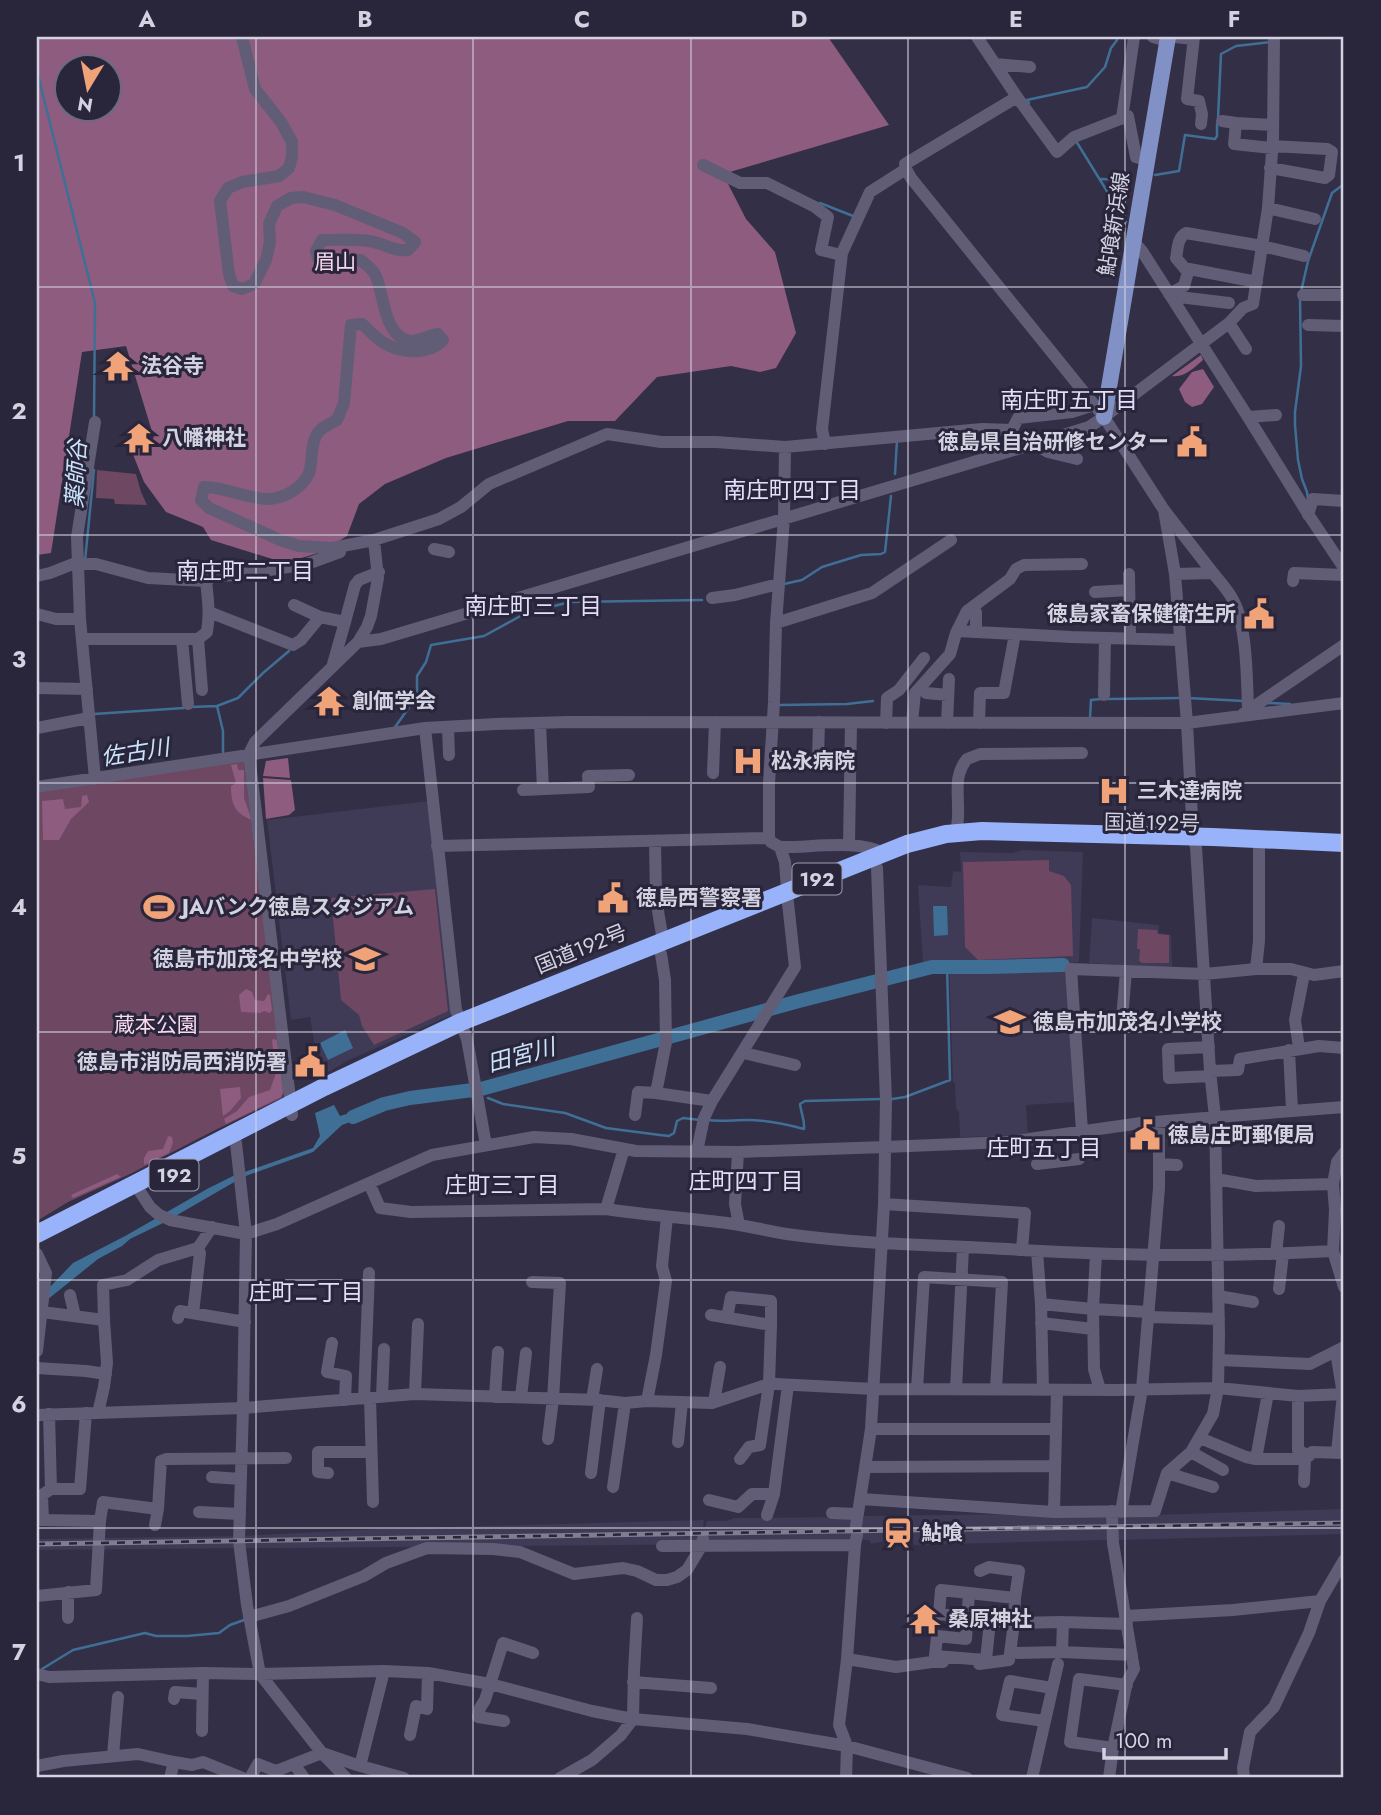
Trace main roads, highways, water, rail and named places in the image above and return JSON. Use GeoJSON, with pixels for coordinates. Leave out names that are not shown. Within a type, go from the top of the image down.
{"type":"FeatureCollection","features":[{"type":"Feature","properties":{"kind":"highway","name":"国道192号"},"geometry":{"type":"LineString","coordinates":[[37,1245],[138,1188],[463,1027],[880,861],[927,838],[956,832],[1019,832],[1344,854]]}},
{"type":"Feature","properties":{"kind":"highway","name":"国道192号"},"geometry":{"type":"LineString","coordinates":[[880,861],[951,844],[1344,843]]}},
{"type":"Feature","properties":{"kind":"highway","name":"国道192号"},"geometry":{"type":"LineString","coordinates":[[37,1234],[236,1143],[291,1110]]}},
{"type":"Feature","properties":{"kind":"main road","name":"鮎喰新浜線"},"geometry":{"type":"LineString","coordinates":[[1099,411],[1133,241],[1166,38]]}},
{"type":"Feature","properties":{"kind":"water"},"geometry":{"type":"Polygon","coordinates":[[[933,906],[947,906],[948,935],[934,936],[933,906]]]}},
{"type":"Feature","properties":{"kind":"water"},"geometry":{"type":"Polygon","coordinates":[[[345,1030],[353,1048],[328,1060],[320,1043],[345,1030]]]}},
{"type":"Feature","properties":{"kind":"water"},"geometry":{"type":"Polygon","coordinates":[[[334,1105],[340,1116],[369,1107],[372,1114],[342,1125],[313,1152],[243,1177],[130,1239],[98,1259],[37,1308],[37,1297],[73,1263],[233,1176],[313,1148],[320,1136],[315,1113],[334,1105]]]}},
{"type":"Feature","properties":{"kind":"waterway"},"geometry":{"type":"LineString","coordinates":[[1029,103],[1027,100],[1087,87],[1105,67],[1111,48],[1117,40]]}},
{"type":"Feature","properties":{"kind":"waterway"},"geometry":{"type":"LineString","coordinates":[[1218,118],[1221,54],[1236,46],[1271,42]]}},
{"type":"Feature","properties":{"kind":"waterway","name":"薬師谷"},"geometry":{"type":"LineString","coordinates":[[37,71],[95,303],[94,418]]}},
{"type":"Feature","properties":{"kind":"waterway"},"geometry":{"type":"LineString","coordinates":[[1155,175],[1179,171],[1185,135],[1215,139],[1217,124]]}},
{"type":"Feature","properties":{"kind":"waterway"},"geometry":{"type":"LineString","coordinates":[[1076,141],[1126,222]]}},
{"type":"Feature","properties":{"kind":"waterway"},"geometry":{"type":"LineString","coordinates":[[1101,179],[1129,180]]}},
{"type":"Feature","properties":{"kind":"waterway"},"geometry":{"type":"LineString","coordinates":[[1301,292],[1308,261],[1332,193],[1344,184]]}},
{"type":"Feature","properties":{"kind":"waterway"},"geometry":{"type":"LineString","coordinates":[[820,203],[853,216]]}},
{"type":"Feature","properties":{"kind":"waterway"},"geometry":{"type":"LineString","coordinates":[[1300,299],[1301,366],[1295,425],[1298,460],[1308,500]]}},
{"type":"Feature","properties":{"kind":"waterway"},"geometry":{"type":"LineString","coordinates":[[895,474],[897,440]]}},
{"type":"Feature","properties":{"kind":"waterway","name":"薬師谷"},"geometry":{"type":"LineString","coordinates":[[85,561],[94,470]]}},
{"type":"Feature","properties":{"kind":"waterway"},"geometry":{"type":"LineString","coordinates":[[784,584],[802,580],[822,567],[861,555],[885,552],[891,496]]}},
{"type":"Feature","properties":{"kind":"waterway"},"geometry":{"type":"LineString","coordinates":[[393,730],[417,696],[417,676],[426,662],[431,645],[484,636],[526,613],[570,602],[702,600]]}},
{"type":"Feature","properties":{"kind":"waterway"},"geometry":{"type":"LineString","coordinates":[[217,706],[238,698],[289,651]]}},
{"type":"Feature","properties":{"kind":"waterway"},"geometry":{"type":"LineString","coordinates":[[1108,699],[1181,698]]}},
{"type":"Feature","properties":{"kind":"waterway"},"geometry":{"type":"LineString","coordinates":[[1188,698],[1244,701]]}},
{"type":"Feature","properties":{"kind":"waterway"},"geometry":{"type":"LineString","coordinates":[[1090,718],[1091,700],[1101,699]]}},
{"type":"Feature","properties":{"kind":"waterway"},"geometry":{"type":"LineString","coordinates":[[779,705],[873,701]]}},
{"type":"Feature","properties":{"kind":"waterway"},"geometry":{"type":"LineString","coordinates":[[1268,703],[1290,704]]}},
{"type":"Feature","properties":{"kind":"waterway","name":"薬師谷"},"geometry":{"type":"LineString","coordinates":[[191,707],[217,706],[223,731],[223,752]]}},
{"type":"Feature","properties":{"kind":"waterway","name":"薬師谷"},"geometry":{"type":"LineString","coordinates":[[94,714],[184,708]]}},
{"type":"Feature","properties":{"kind":"waterway","name":"田宮川"},"geometry":{"type":"LineString","coordinates":[[353,1117],[384,1104],[410,1098],[481,1089],[932,967],[1063,965]]}},
{"type":"Feature","properties":{"kind":"waterway"},"geometry":{"type":"LineString","coordinates":[[892,1099],[905,1097],[950,1080],[947,966]]}},
{"type":"Feature","properties":{"kind":"waterway"},"geometry":{"type":"LineString","coordinates":[[488,1098],[503,1104],[565,1113],[606,1128],[669,1136],[674,1133],[677,1121],[683,1118],[700,1120]]}},
{"type":"Feature","properties":{"kind":"waterway"},"geometry":{"type":"LineString","coordinates":[[707,1120],[762,1121],[804,1129],[800,1104],[805,1101],[882,1099]]}},
{"type":"Feature","properties":{"kind":"waterway"},"geometry":{"type":"LineString","coordinates":[[42,1669],[73,1650],[145,1633],[156,1636],[219,1633],[244,1620]]}},
{"type":"Feature","properties":{"kind":"railway"},"geometry":{"type":"LineString","coordinates":[[37,1544],[1344,1523]]}},
{"type":"Feature","properties":{"kind":"place","name":"法谷寺"},"geometry":{"type":"Point","coordinates":[118,366]}},
{"type":"Feature","properties":{"kind":"place","name":"八幡神社"},"geometry":{"type":"Point","coordinates":[139,438]}},
{"type":"Feature","properties":{"kind":"place","name":"徳島県自治研修センター"},"geometry":{"type":"Point","coordinates":[1192,442]}},
{"type":"Feature","properties":{"kind":"place","name":"徳島家畜保健衛生所"},"geometry":{"type":"Point","coordinates":[1259,614]}},
{"type":"Feature","properties":{"kind":"place","name":"創価学会"},"geometry":{"type":"Point","coordinates":[329,701]}},
{"type":"Feature","properties":{"kind":"place","name":"松永病院"},"geometry":{"type":"Point","coordinates":[748,761]}},
{"type":"Feature","properties":{"kind":"place","name":"三木達病院"},"geometry":{"type":"Point","coordinates":[1114,791]}},
{"type":"Feature","properties":{"kind":"place","name":"徳島西警察署"},"geometry":{"type":"Point","coordinates":[613,898]}},
{"type":"Feature","properties":{"kind":"place","name":"JAバンク徳島スタジアム"},"geometry":{"type":"Point","coordinates":[159,907]}},
{"type":"Feature","properties":{"kind":"place","name":"徳島市加茂名中学校"},"geometry":{"type":"Point","coordinates":[365,959]}},
{"type":"Feature","properties":{"kind":"place","name":"徳島市加茂名小学校"},"geometry":{"type":"Point","coordinates":[1010,1022]}},
{"type":"Feature","properties":{"kind":"place","name":"徳島市消防局西消防署"},"geometry":{"type":"Point","coordinates":[310,1062]}},
{"type":"Feature","properties":{"kind":"place","name":"徳島庄町郵便局"},"geometry":{"type":"Point","coordinates":[1145,1135]}},
{"type":"Feature","properties":{"kind":"place","name":"鮎喰"},"geometry":{"type":"Point","coordinates":[898,1533]}},
{"type":"Feature","properties":{"kind":"place","name":"桑原神社"},"geometry":{"type":"Point","coordinates":[925,1619]}},
{"type":"Feature","properties":{"kind":"district","name":"南庄町五丁目"},"geometry":{"type":"Point","coordinates":[1069,400]}},
{"type":"Feature","properties":{"kind":"district","name":"南庄町四丁目"},"geometry":{"type":"Point","coordinates":[792,490]}},
{"type":"Feature","properties":{"kind":"district","name":"南庄町二丁目"},"geometry":{"type":"Point","coordinates":[245,571]}},
{"type":"Feature","properties":{"kind":"district","name":"南庄町三丁目"},"geometry":{"type":"Point","coordinates":[533,606]}},
{"type":"Feature","properties":{"kind":"district","name":"庄町五丁目"},"geometry":{"type":"Point","coordinates":[1044,1148]}},
{"type":"Feature","properties":{"kind":"district","name":"庄町四丁目"},"geometry":{"type":"Point","coordinates":[746,1181]}},
{"type":"Feature","properties":{"kind":"district","name":"庄町三丁目"},"geometry":{"type":"Point","coordinates":[502,1185]}},
{"type":"Feature","properties":{"kind":"district","name":"庄町二丁目"},"geometry":{"type":"Point","coordinates":[306,1292]}},
{"type":"Feature","properties":{"kind":"park label","name":"眉山"},"geometry":{"type":"Point","coordinates":[335,262]}},
{"type":"Feature","properties":{"kind":"park label","name":"蔵本公園"},"geometry":{"type":"Point","coordinates":[156,1025]}},
{"type":"Feature","properties":{"kind":"water label","name":"佐古川"},"geometry":{"type":"Point","coordinates":[135,752]}}]}
